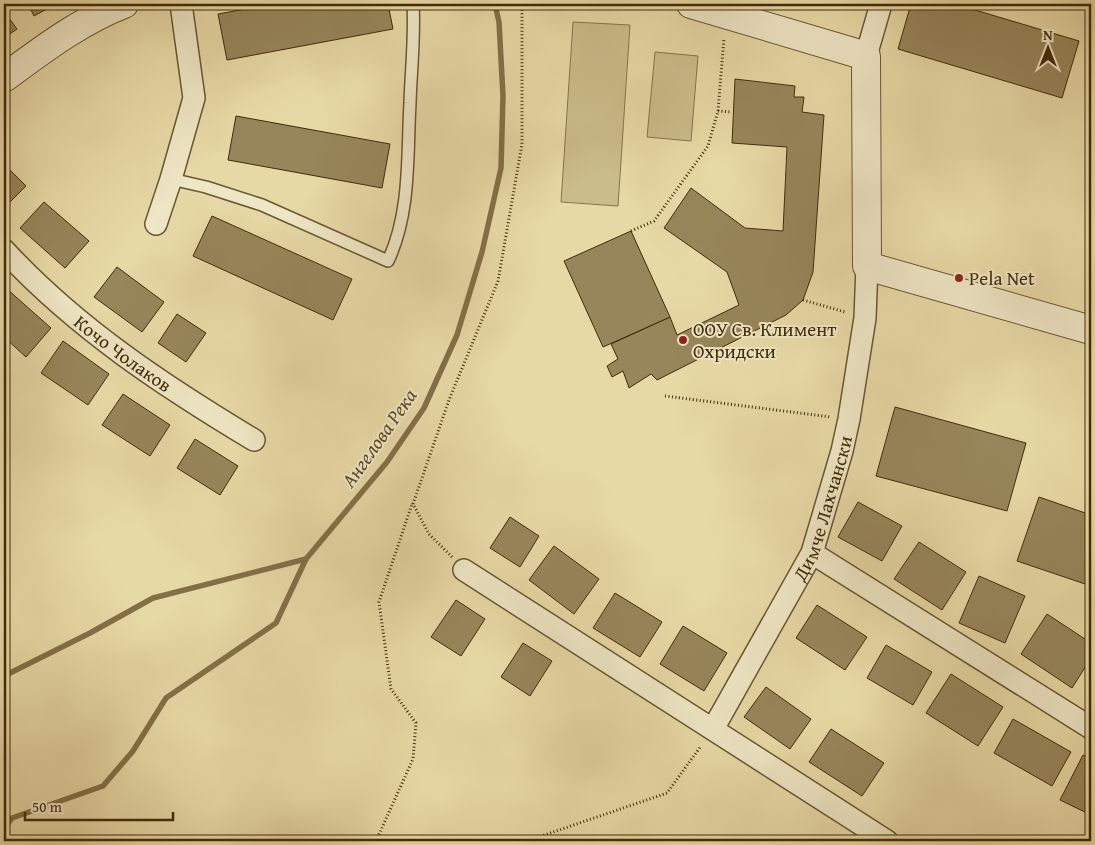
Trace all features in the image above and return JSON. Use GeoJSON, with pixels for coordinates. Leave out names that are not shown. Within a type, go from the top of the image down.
{"type":"FeatureCollection","features":[{"type":"Feature","properties":{"kind":"street"},"geometry":{"type":"LineString","coordinates":[[4,78],[53,42],[108,10],[124,4]]}},
{"type":"Feature","properties":{"kind":"street"},"geometry":{"type":"LineString","coordinates":[[156,224],[194,98],[181,4]]}},
{"type":"Feature","properties":{"kind":"street"},"geometry":{"type":"LineString","coordinates":[[691,4],[866,56]]}},
{"type":"Feature","properties":{"kind":"street","name":"Димче Лахчански"},"geometry":{"type":"LineString","coordinates":[[713,729],[812,553],[842,451],[865,318],[867,266],[866,56],[881,4]]}},
{"type":"Feature","properties":{"kind":"street","name":"Кочо Чолаков"},"geometry":{"type":"LineString","coordinates":[[4,250],[28,276],[94,334],[187,400],[254,440]]}},
{"type":"Feature","properties":{"kind":"street"},"geometry":{"type":"LineString","coordinates":[[867,266],[1091,330]]}},
{"type":"Feature","properties":{"kind":"street"},"geometry":{"type":"LineString","coordinates":[[812,553],[1091,728]]}},
{"type":"Feature","properties":{"kind":"street"},"geometry":{"type":"LineString","coordinates":[[464,570],[887,841]]}},
{"type":"Feature","properties":{"kind":"lane"},"geometry":{"type":"LineString","coordinates":[[171,179],[206,186],[262,205],[388,261],[394,250],[400,226],[408,179],[413,4]]}},
{"type":"Feature","properties":{"kind":"path"},"geometry":{"type":"LineString","coordinates":[[376,841],[413,759],[416,723],[391,689],[378,602],[449,400],[498,281],[522,144],[522,4]]}},
{"type":"Feature","properties":{"kind":"path"},"geometry":{"type":"LineString","coordinates":[[631,231],[654,221],[708,146],[718,111],[726,14]]}},
{"type":"Feature","properties":{"kind":"path"},"geometry":{"type":"LineString","coordinates":[[718,111],[732,112]]}},
{"type":"Feature","properties":{"kind":"path"},"geometry":{"type":"LineString","coordinates":[[803,300],[865,318]]}},
{"type":"Feature","properties":{"kind":"path"},"geometry":{"type":"LineString","coordinates":[[665,396],[849,419]]}},
{"type":"Feature","properties":{"kind":"path"},"geometry":{"type":"LineString","coordinates":[[413,504],[429,534],[464,570]]}},
{"type":"Feature","properties":{"kind":"path"},"geometry":{"type":"LineString","coordinates":[[527,841],[666,793],[713,729]]}},
{"type":"Feature","properties":{"kind":"shaded area"},"geometry":{"type":"Polygon","coordinates":[[[573,22],[630,25],[618,206],[561,202],[573,22]]]}},
{"type":"Feature","properties":{"kind":"shaded area"},"geometry":{"type":"Polygon","coordinates":[[[655,52],[698,56],[691,141],[647,137],[655,52]]]}},
{"type":"Feature","properties":{"kind":"building"},"geometry":{"type":"Polygon","coordinates":[[[28,4],[56,4],[34,16],[28,4]]]}},
{"type":"Feature","properties":{"kind":"building"},"geometry":{"type":"Polygon","coordinates":[[[273,4],[388,4],[393,29],[227,60],[218,14],[273,4]]]}},
{"type":"Feature","properties":{"kind":"building"},"geometry":{"type":"Polygon","coordinates":[[[911,4],[955,4],[1079,41],[1062,98],[898,49],[911,4]]]}},
{"type":"Feature","properties":{"kind":"building"},"geometry":{"type":"Polygon","coordinates":[[[4,11],[17,29],[4,38],[4,11]]]}},
{"type":"Feature","properties":{"kind":"building"},"geometry":{"type":"Polygon","coordinates":[[[735,79],[795,86],[794,97],[804,97],[802,112],[824,115],[813,272],[803,300],[786,315],[657,380],[651,374],[629,388],[623,371],[612,377],[607,366],[618,359],[611,344],[670,317],[677,335],[739,305],[727,272],[664,228],[691,188],[745,228],[783,231],[787,147],[732,143],[735,79]]]}},
{"type":"Feature","properties":{"kind":"building"},"geometry":{"type":"Polygon","coordinates":[[[236,116],[390,144],[382,188],[228,160],[236,116]]]}},
{"type":"Feature","properties":{"kind":"building"},"geometry":{"type":"Polygon","coordinates":[[[4,164],[26,186],[4,208],[4,164]]]}},
{"type":"Feature","properties":{"kind":"building"},"geometry":{"type":"Polygon","coordinates":[[[44,202],[89,241],[65,268],[20,228],[44,202]]]}},
{"type":"Feature","properties":{"kind":"building"},"geometry":{"type":"Polygon","coordinates":[[[212,216],[352,279],[333,320],[193,256],[212,216]]]}},
{"type":"Feature","properties":{"kind":"building"},"geometry":{"type":"Polygon","coordinates":[[[631,231],[670,317],[603,347],[564,261],[631,231]]]}},
{"type":"Feature","properties":{"kind":"building"},"geometry":{"type":"Polygon","coordinates":[[[117,267],[164,302],[142,332],[94,297],[117,267]]]}},
{"type":"Feature","properties":{"kind":"building"},"geometry":{"type":"Polygon","coordinates":[[[7,289],[51,328],[26,357],[4,337],[4,292],[7,289]]]}},
{"type":"Feature","properties":{"kind":"building"},"geometry":{"type":"Polygon","coordinates":[[[177,314],[206,333],[186,362],[158,343],[177,314]]]}},
{"type":"Feature","properties":{"kind":"building"},"geometry":{"type":"Polygon","coordinates":[[[63,341],[109,374],[88,405],[41,373],[63,341]]]}},
{"type":"Feature","properties":{"kind":"building"},"geometry":{"type":"Polygon","coordinates":[[[123,394],[170,425],[150,456],[102,425],[123,394]]]}},
{"type":"Feature","properties":{"kind":"building"},"geometry":{"type":"Polygon","coordinates":[[[895,407],[1026,443],[1007,511],[876,476],[895,407]]]}},
{"type":"Feature","properties":{"kind":"building"},"geometry":{"type":"Polygon","coordinates":[[[195,439],[238,466],[220,495],[177,468],[195,439]]]}},
{"type":"Feature","properties":{"kind":"building"},"geometry":{"type":"Polygon","coordinates":[[[1039,497],[1091,515],[1091,586],[1017,561],[1039,497]]]}},
{"type":"Feature","properties":{"kind":"building"},"geometry":{"type":"Polygon","coordinates":[[[858,502],[902,526],[882,561],[838,537],[858,502]]]}},
{"type":"Feature","properties":{"kind":"building"},"geometry":{"type":"Polygon","coordinates":[[[510,517],[539,536],[520,567],[490,548],[510,517]]]}},
{"type":"Feature","properties":{"kind":"building"},"geometry":{"type":"Polygon","coordinates":[[[919,542],[966,572],[942,610],[894,579],[919,542]]]}},
{"type":"Feature","properties":{"kind":"building"},"geometry":{"type":"Polygon","coordinates":[[[554,546],[599,579],[574,614],[529,580],[554,546]]]}},
{"type":"Feature","properties":{"kind":"building"},"geometry":{"type":"Polygon","coordinates":[[[979,576],[1025,596],[1005,643],[959,623],[979,576]]]}},
{"type":"Feature","properties":{"kind":"building"},"geometry":{"type":"Polygon","coordinates":[[[615,593],[662,622],[640,657],[593,628],[615,593]]]}},
{"type":"Feature","properties":{"kind":"building"},"geometry":{"type":"Polygon","coordinates":[[[456,600],[485,619],[461,656],[431,637],[456,600]]]}},
{"type":"Feature","properties":{"kind":"building"},"geometry":{"type":"Polygon","coordinates":[[[817,605],[867,637],[845,670],[796,638],[817,605]]]}},
{"type":"Feature","properties":{"kind":"building"},"geometry":{"type":"Polygon","coordinates":[[[1047,614],[1091,643],[1091,658],[1072,688],[1021,654],[1047,614]]]}},
{"type":"Feature","properties":{"kind":"building"},"geometry":{"type":"Polygon","coordinates":[[[683,626],[727,653],[704,691],[660,664],[683,626]]]}},
{"type":"Feature","properties":{"kind":"building"},"geometry":{"type":"Polygon","coordinates":[[[523,643],[552,661],[530,696],[501,677],[523,643]]]}},
{"type":"Feature","properties":{"kind":"building"},"geometry":{"type":"Polygon","coordinates":[[[886,645],[932,672],[913,705],[867,678],[886,645]]]}},
{"type":"Feature","properties":{"kind":"building"},"geometry":{"type":"Polygon","coordinates":[[[951,674],[1003,707],[978,746],[926,713],[951,674]]]}},
{"type":"Feature","properties":{"kind":"building"},"geometry":{"type":"Polygon","coordinates":[[[766,687],[811,719],[790,749],[744,717],[766,687]]]}},
{"type":"Feature","properties":{"kind":"building"},"geometry":{"type":"Polygon","coordinates":[[[1013,719],[1071,752],[1052,786],[994,753],[1013,719]]]}},
{"type":"Feature","properties":{"kind":"building"},"geometry":{"type":"Polygon","coordinates":[[[831,729],[884,763],[862,796],[809,762],[831,729]]]}},
{"type":"Feature","properties":{"kind":"building"},"geometry":{"type":"Polygon","coordinates":[[[1083,755],[1091,760],[1091,815],[1060,800],[1083,755]]]}},
{"type":"Feature","properties":{"kind":"waterway","name":"Ангелова Река"},"geometry":{"type":"LineString","coordinates":[[4,676],[90,633],[153,598],[306,559],[387,462],[424,408],[457,335],[482,252],[501,168],[503,96],[499,22],[495,4]]}},
{"type":"Feature","properties":{"kind":"waterway"},"geometry":{"type":"LineString","coordinates":[[4,829],[12,818],[103,786],[133,751],[166,698],[276,623],[306,559]]}},
{"type":"Feature","properties":{"kind":"place","name":"Pela Net"},"geometry":{"type":"Point","coordinates":[959,278]}},
{"type":"Feature","properties":{"kind":"place","name":"ООУ Св. Климент Охридски"},"geometry":{"type":"Point","coordinates":[683,340]}}]}
